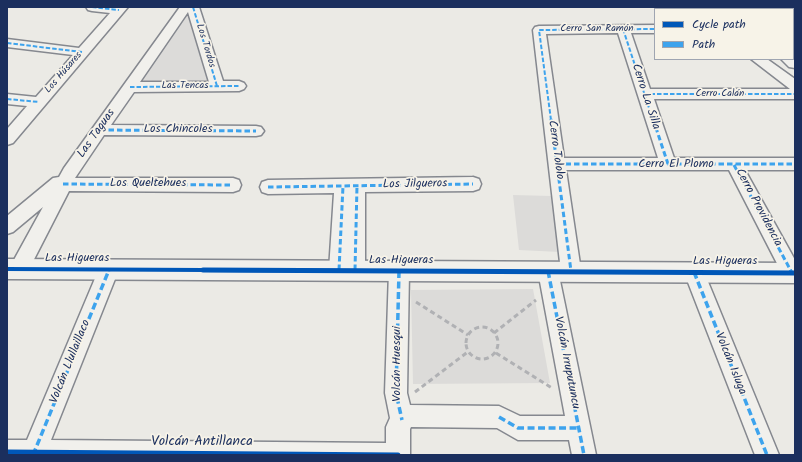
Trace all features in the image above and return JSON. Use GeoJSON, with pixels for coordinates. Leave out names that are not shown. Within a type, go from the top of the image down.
{"type":"FeatureCollection","features":[{"type":"Feature","properties":{"kind":"street"},"geometry":{"type":"LineString","coordinates":[[92,7],[120,8]]}},
{"type":"Feature","properties":{"kind":"street","name":"Las Taguas"},"geometry":{"type":"LineString","coordinates":[[13,269],[67,178],[186,7]]}},
{"type":"Feature","properties":{"kind":"street","name":"Los Tordos"},"geometry":{"type":"LineString","coordinates":[[193,7],[217,86]]}},
{"type":"Feature","properties":{"kind":"street","name":"Los Húsares"},"geometry":{"type":"LineString","coordinates":[[7,139],[120,8]]}},
{"type":"Feature","properties":{"kind":"street","name":"Cerro La Silla"},"geometry":{"type":"LineString","coordinates":[[623,29],[668,164]]}},
{"type":"Feature","properties":{"kind":"street","name":"Cerro San Ramón"},"geometry":{"type":"LineString","coordinates":[[538,30],[654,29]]}},
{"type":"Feature","properties":{"kind":"street","name":"Cerro Tololo"},"geometry":{"type":"LineString","coordinates":[[538,30],[571,271]]}},
{"type":"Feature","properties":{"kind":"street"},"geometry":{"type":"LineString","coordinates":[[7,43],[82,52]]}},
{"type":"Feature","properties":{"kind":"street"},"geometry":{"type":"LineString","coordinates":[[759,60],[795,86]]}},
{"type":"Feature","properties":{"kind":"street","name":"Las Tencas"},"geometry":{"type":"LineString","coordinates":[[130,86],[239,86]]}},
{"type":"Feature","properties":{"kind":"street","name":"Cerro Calán"},"geometry":{"type":"LineString","coordinates":[[644,94],[795,94]]}},
{"type":"Feature","properties":{"kind":"street"},"geometry":{"type":"LineString","coordinates":[[7,99],[39,102]]}},
{"type":"Feature","properties":{"kind":"street","name":"Los Chincoles"},"geometry":{"type":"LineString","coordinates":[[100,130],[256,131]]}},
{"type":"Feature","properties":{"kind":"street","name":"Cerro El Plomo"},"geometry":{"type":"LineString","coordinates":[[557,164],[795,164]]}},
{"type":"Feature","properties":{"kind":"street","name":"Cerro Providencia"},"geometry":{"type":"LineString","coordinates":[[734,165],[794,273]]}},
{"type":"Feature","properties":{"kind":"street"},"geometry":{"type":"LineString","coordinates":[[7,227],[67,178]]}},
{"type":"Feature","properties":{"kind":"street","name":"Los Queltehues"},"geometry":{"type":"LineString","coordinates":[[67,178],[233,185]]}},
{"type":"Feature","properties":{"kind":"street","name":"Los Jilgueros"},"geometry":{"type":"LineString","coordinates":[[268,187],[473,184]]}},
{"type":"Feature","properties":{"kind":"street"},"geometry":{"type":"LineString","coordinates":[[347,270],[350,186]]}},
{"type":"Feature","properties":{"kind":"street","name":"Las Higueras"},"geometry":{"type":"LineString","coordinates":[[13,269],[399,271],[550,282],[571,271],[794,273]]}},
{"type":"Feature","properties":{"kind":"street","name":"Volcán Llullaillaco"},"geometry":{"type":"LineString","coordinates":[[34,454],[108,269]]}},
{"type":"Feature","properties":{"kind":"street","name":"Volcán Huesqui"},"geometry":{"type":"LineString","coordinates":[[398,455],[398,427],[402,420],[396,393],[399,271]]}},
{"type":"Feature","properties":{"kind":"street","name":"Volcán Isluga"},"geometry":{"type":"LineString","coordinates":[[694,272],[767,455]]}},
{"type":"Feature","properties":{"kind":"street","name":"Volcán Irruputuncu"},"geometry":{"type":"LineString","coordinates":[[550,282],[584,455]]}},
{"type":"Feature","properties":{"kind":"street"},"geometry":{"type":"LineString","coordinates":[[402,420],[414,416],[499,417],[518,428],[579,428]]}},
{"type":"Feature","properties":{"kind":"street","name":"Volcán Antillanca"},"geometry":{"type":"LineString","coordinates":[[7,452],[34,454],[398,455]]}},
{"type":"Feature","properties":{"kind":"path"},"geometry":{"type":"LineString","coordinates":[[494,333],[546,293],[550,282]]}},
{"type":"Feature","properties":{"kind":"path"},"geometry":{"type":"LineString","coordinates":[[399,299],[411,299],[468,335]]}},
{"type":"Feature","properties":{"kind":"path"},"geometry":{"type":"LineString","coordinates":[[480,327],[487,328],[494,333],[498,339],[499,346],[496,353],[491,357],[483,359],[475,356],[469,351],[467,346],[468,335],[472,330],[480,327]]}},
{"type":"Feature","properties":{"kind":"path"},"geometry":{"type":"LineString","coordinates":[[396,393],[414,393],[469,351]]}},
{"type":"Feature","properties":{"kind":"path"},"geometry":{"type":"LineString","coordinates":[[496,353],[560,393],[572,394]]}},
{"type":"Feature","properties":{"kind":"shaded area"},"geometry":{"type":"Polygon","coordinates":[[[189,12],[209,82],[139,82],[189,12]]]}},
{"type":"Feature","properties":{"kind":"shaded area"},"geometry":{"type":"Polygon","coordinates":[[[513,195],[551,196],[560,252],[519,250],[513,195]]]}},
{"type":"Feature","properties":{"kind":"shaded area"},"geometry":{"type":"Polygon","coordinates":[[[533,289],[550,383],[413,384],[411,290],[533,289]]]}},
{"type":"Feature","properties":{"kind":"marked path"},"geometry":{"type":"LineString","coordinates":[[92,7],[119,10]]}},
{"type":"Feature","properties":{"kind":"marked path"},"geometry":{"type":"LineString","coordinates":[[193,7],[217,86]]}},
{"type":"Feature","properties":{"kind":"marked path"},"geometry":{"type":"LineString","coordinates":[[623,29],[668,164]]}},
{"type":"Feature","properties":{"kind":"marked path"},"geometry":{"type":"LineString","coordinates":[[571,271],[539,30],[654,29]]}},
{"type":"Feature","properties":{"kind":"marked path"},"geometry":{"type":"LineString","coordinates":[[7,43],[82,52]]}},
{"type":"Feature","properties":{"kind":"marked path"},"geometry":{"type":"LineString","coordinates":[[130,87],[239,86]]}},
{"type":"Feature","properties":{"kind":"marked path"},"geometry":{"type":"LineString","coordinates":[[644,94],[795,94]]}},
{"type":"Feature","properties":{"kind":"marked path"},"geometry":{"type":"LineString","coordinates":[[7,99],[39,102]]}},
{"type":"Feature","properties":{"kind":"marked path"},"geometry":{"type":"LineString","coordinates":[[100,130],[256,131]]}},
{"type":"Feature","properties":{"kind":"marked path"},"geometry":{"type":"LineString","coordinates":[[557,164],[795,164]]}},
{"type":"Feature","properties":{"kind":"marked path"},"geometry":{"type":"LineString","coordinates":[[734,165],[792,273]]}},
{"type":"Feature","properties":{"kind":"marked path"},"geometry":{"type":"LineString","coordinates":[[63,184],[233,185]]}},
{"type":"Feature","properties":{"kind":"marked path"},"geometry":{"type":"LineString","coordinates":[[268,187],[473,184]]}},
{"type":"Feature","properties":{"kind":"marked path"},"geometry":{"type":"LineString","coordinates":[[339,270],[343,186]]}},
{"type":"Feature","properties":{"kind":"marked path"},"geometry":{"type":"LineString","coordinates":[[355,270],[357,186]]}},
{"type":"Feature","properties":{"kind":"marked path"},"geometry":{"type":"LineString","coordinates":[[33,455],[109,269]]}},
{"type":"Feature","properties":{"kind":"marked path"},"geometry":{"type":"LineString","coordinates":[[399,271],[396,393],[402,420]]}},
{"type":"Feature","properties":{"kind":"marked path"},"geometry":{"type":"LineString","coordinates":[[548,271],[584,455]]}},
{"type":"Feature","properties":{"kind":"marked path"},"geometry":{"type":"LineString","coordinates":[[694,272],[767,455]]}},
{"type":"Feature","properties":{"kind":"marked path"},"geometry":{"type":"LineString","coordinates":[[499,417],[518,428],[579,428]]}},
{"type":"Feature","properties":{"kind":"cycle path"},"geometry":{"type":"LineString","coordinates":[[7,269],[795,273]]}},
{"type":"Feature","properties":{"kind":"cycle path"},"geometry":{"type":"LineString","coordinates":[[7,452],[398,455]]}}]}
